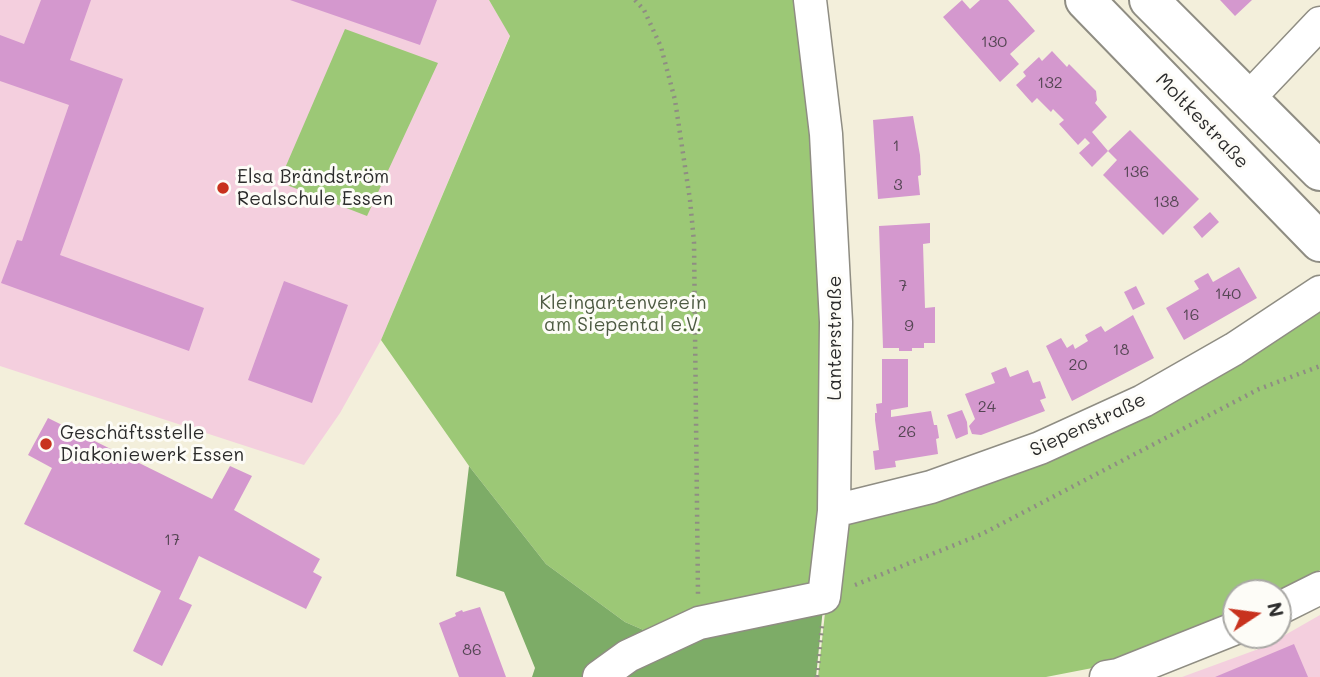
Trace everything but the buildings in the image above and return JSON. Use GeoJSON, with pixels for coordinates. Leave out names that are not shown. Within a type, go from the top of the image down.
{"type":"FeatureCollection","features":[{"type":"Feature","properties":{"kind":"street","name":"Lanterstraße"},"geometry":{"type":"LineString","coordinates":[[810,0],[826,134],[836,322],[834,511],[824,597]]}},
{"type":"Feature","properties":{"kind":"street","name":"Moltkestraße"},"geometry":{"type":"LineString","coordinates":[[1085,0],[1320,242]]}},
{"type":"Feature","properties":{"kind":"street"},"geometry":{"type":"LineString","coordinates":[[1149,0],[1320,171]]}},
{"type":"Feature","properties":{"kind":"street"},"geometry":{"type":"LineString","coordinates":[[1247,100],[1320,23]]}},
{"type":"Feature","properties":{"kind":"street","name":"Siepenstraße"},"geometry":{"type":"LineString","coordinates":[[834,511],[931,487],[1040,448],[1143,401],[1234,349],[1320,292]]}},
{"type":"Feature","properties":{"kind":"street"},"geometry":{"type":"LineString","coordinates":[[1292,602],[1320,588]]}},
{"type":"Feature","properties":{"kind":"street"},"geometry":{"type":"LineString","coordinates":[[599,677],[628,656],[699,623],[824,597]]}},
{"type":"Feature","properties":{"kind":"street"},"geometry":{"type":"LineString","coordinates":[[1105,677],[1118,675],[1222,634]]}},
{"type":"Feature","properties":{"kind":"path"},"geometry":{"type":"LineString","coordinates":[[635,0],[644,10],[661,47],[675,100],[690,200],[694,242],[699,623]]}},
{"type":"Feature","properties":{"kind":"path"},"geometry":{"type":"LineString","coordinates":[[817,677],[824,597],[982,534],[1259,389],[1320,366]]}},
{"type":"Feature","properties":{"kind":"shaded area","name":"Elsa Brändström Realschule Essen"},"geometry":{"type":"Polygon","coordinates":[[[0,0],[489,0],[510,35],[381,340],[340,413],[304,465],[0,366],[0,0]]]}},
{"type":"Feature","properties":{"kind":"shaded area"},"geometry":{"type":"Polygon","coordinates":[[[1320,615],[1320,677],[1182,677],[1259,649],[1292,649],[1292,631],[1320,615]]]}},
{"type":"Feature","properties":{"kind":"green space","name":"Kleingartenverein am Siepental e.V."},"geometry":{"type":"Polygon","coordinates":[[[489,0],[808,0],[824,132],[823,595],[662,638],[625,622],[546,564],[469,466],[381,340],[510,36],[489,0]]]}},
{"type":"Feature","properties":{"kind":"green space"},"geometry":{"type":"Polygon","coordinates":[[[345,29],[438,63],[367,216],[279,182],[345,29]]]}},
{"type":"Feature","properties":{"kind":"green space"},"geometry":{"type":"Polygon","coordinates":[[[1320,292],[1320,570],[1292,586],[1292,579],[1222,579],[1222,621],[1113,664],[1046,677],[818,677],[836,512],[1041,449],[1320,292]]]}},
{"type":"Feature","properties":{"kind":"green space"},"geometry":{"type":"Polygon","coordinates":[[[469,466],[546,564],[625,622],[662,638],[824,598],[816,677],[532,677],[535,668],[504,592],[456,576],[469,466]]]}},
{"type":"Feature","properties":{"kind":"place","name":"Elsa Brändström Realschule Essen"},"geometry":{"type":"Point","coordinates":[223,188]}},
{"type":"Feature","properties":{"kind":"place","name":"Geschäftsstelle Diakoniewerk Essen"},"geometry":{"type":"Point","coordinates":[46,444]}}]}
